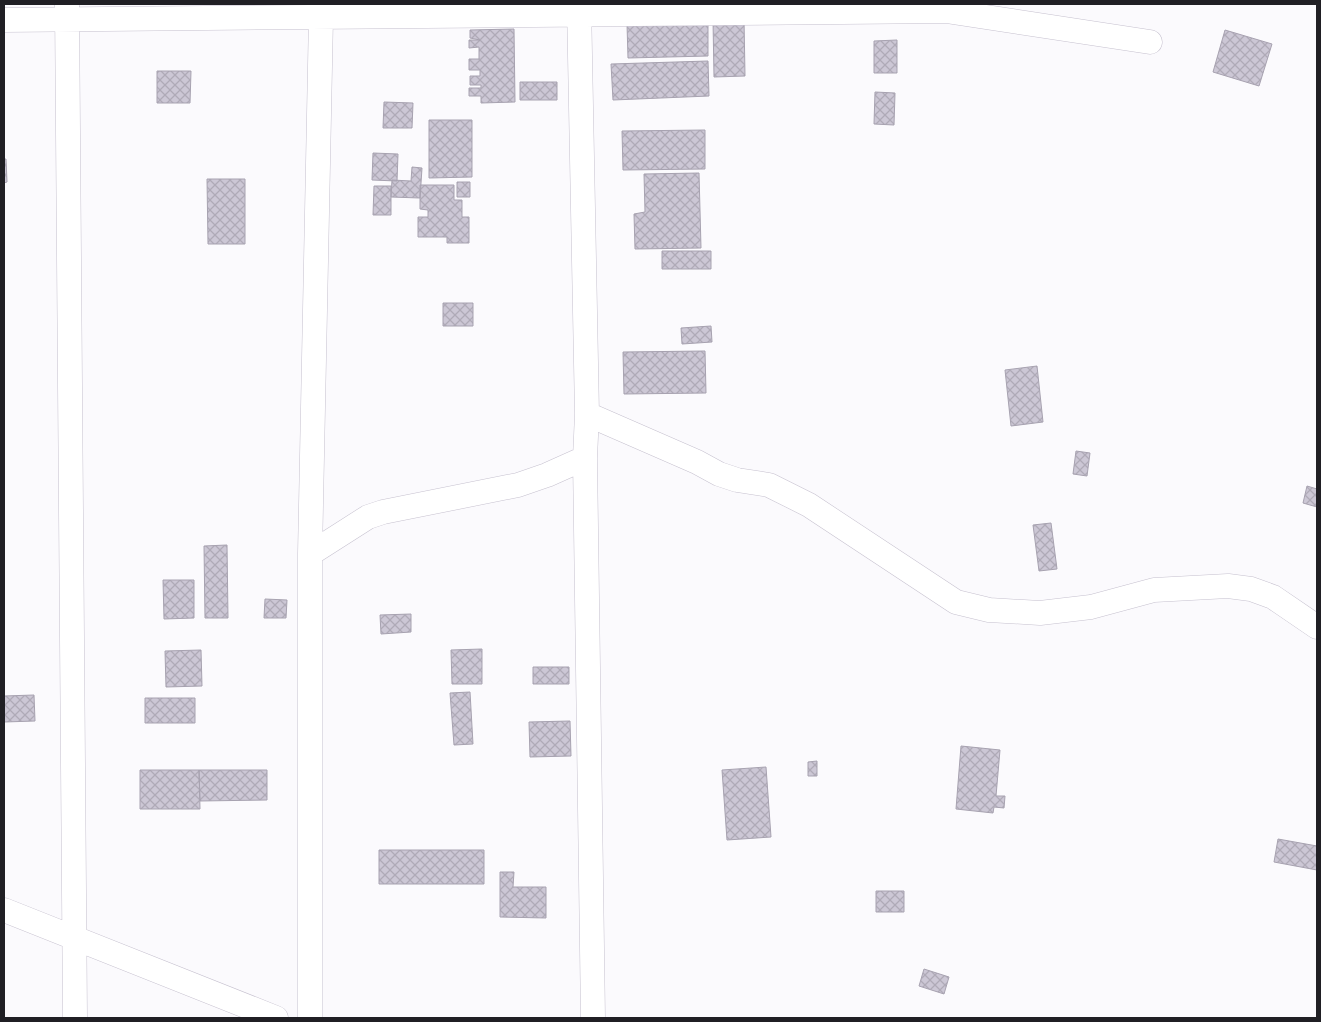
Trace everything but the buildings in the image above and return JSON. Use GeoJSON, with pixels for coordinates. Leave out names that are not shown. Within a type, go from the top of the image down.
{"type":"FeatureCollection","features":[{"type":"Feature","properties":{"kind":"street"},"geometry":{"type":"LineString","coordinates":[[579,9],[587,414],[585,458],[593,1018]]}},
{"type":"Feature","properties":{"kind":"street"},"geometry":{"type":"LineString","coordinates":[[4,20],[67,12],[321,17],[579,9],[946,11],[1150,42]]}},
{"type":"Feature","properties":{"kind":"street"},"geometry":{"type":"LineString","coordinates":[[67,12],[75,1018]]}},
{"type":"Feature","properties":{"kind":"street"},"geometry":{"type":"LineString","coordinates":[[310,1018],[310,554],[321,17]]}},
{"type":"Feature","properties":{"kind":"street"},"geometry":{"type":"LineString","coordinates":[[587,414],[719,474],[737,480],[768,485],[810,505],[956,602],[989,610],[1040,613],[1091,607],[1154,590],[1228,586],[1251,589],[1274,597],[1317,627]]}},
{"type":"Feature","properties":{"kind":"street"},"geometry":{"type":"LineString","coordinates":[[310,554],[368,517],[383,512],[518,485],[547,475],[585,458]]}},
{"type":"Feature","properties":{"kind":"street"},"geometry":{"type":"LineString","coordinates":[[4,910],[74,936],[276,1018]]}}]}
